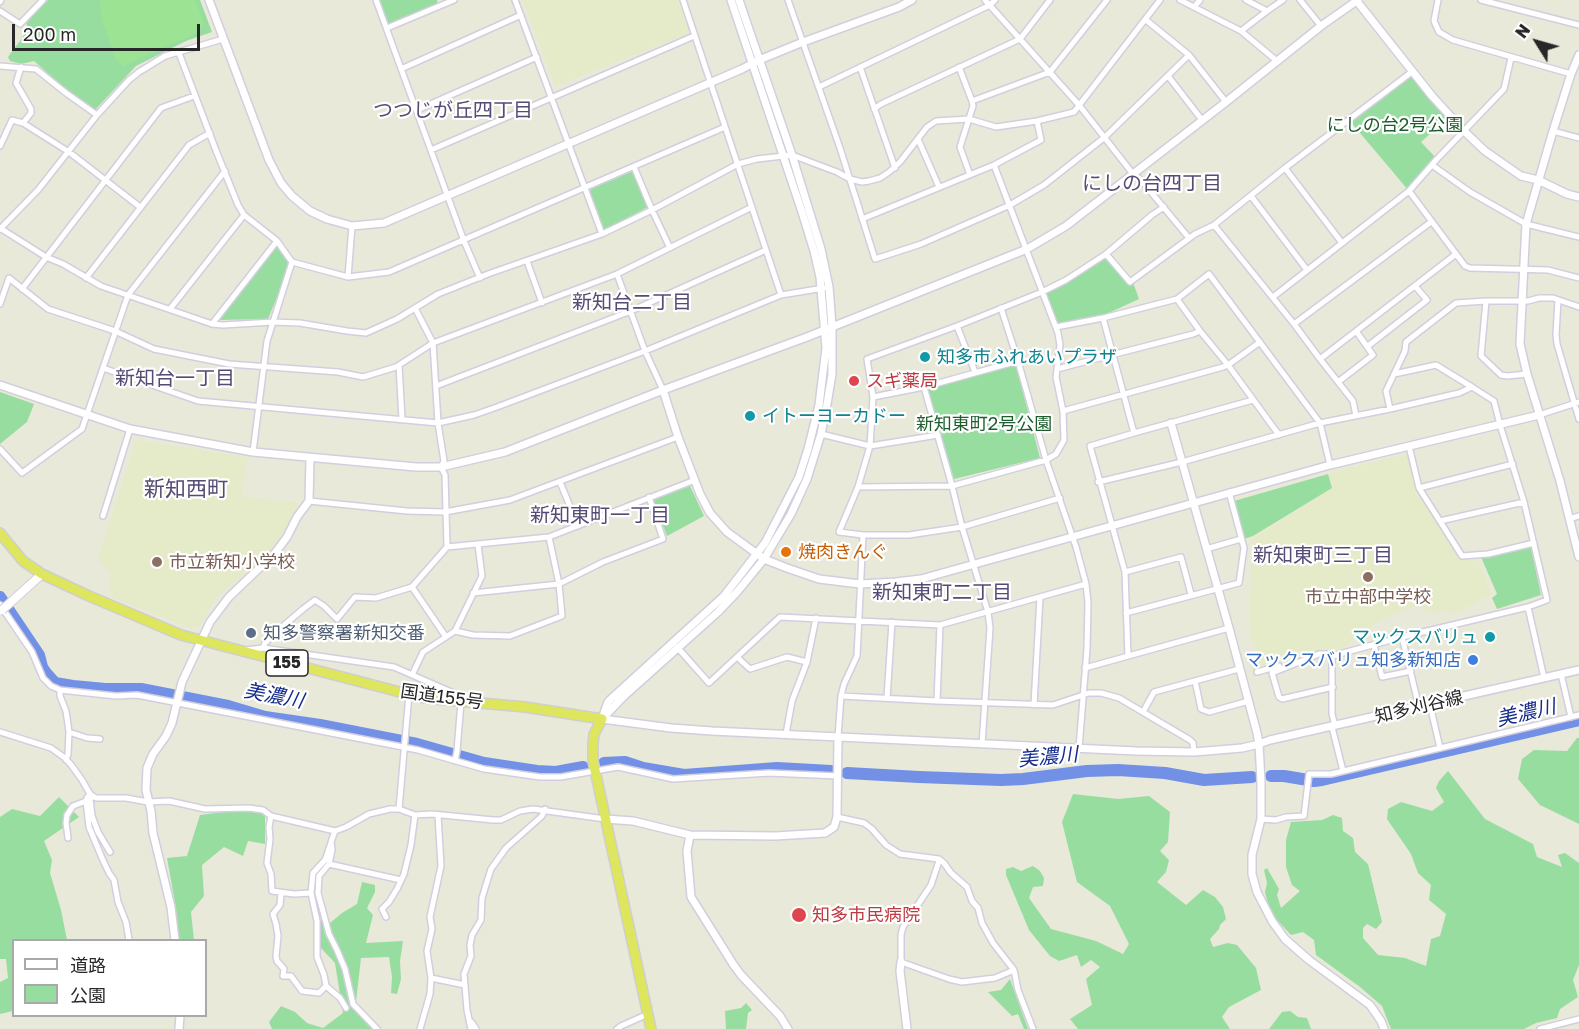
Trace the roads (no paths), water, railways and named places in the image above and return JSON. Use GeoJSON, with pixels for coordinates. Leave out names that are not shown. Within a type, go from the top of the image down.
{"type":"FeatureCollection","features":[{"type":"Feature","properties":{"kind":"highway","name":"国道155号"},"geometry":{"type":"LineString","coordinates":[[0,533],[23,561],[42,574],[162,628],[238,651],[409,694],[460,702],[525,707],[602,719]]}},
{"type":"Feature","properties":{"kind":"highway"},"geometry":{"type":"LineString","coordinates":[[602,719],[594,734],[593,761],[651,1029]]}},
{"type":"Feature","properties":{"kind":"main road"},"geometry":{"type":"LineString","coordinates":[[1,609],[42,574]]}},
{"type":"Feature","properties":{"kind":"street"},"geometry":{"type":"LineString","coordinates":[[0,11],[20,24],[43,0]]}},
{"type":"Feature","properties":{"kind":"street"},"geometry":{"type":"LineString","coordinates":[[208,0],[269,160],[281,183],[310,211],[327,219],[352,225],[384,223],[803,42],[899,7],[912,0]]}},
{"type":"Feature","properties":{"kind":"street"},"geometry":{"type":"LineString","coordinates":[[376,0],[464,241],[480,278]]}},
{"type":"Feature","properties":{"kind":"street"},"geometry":{"type":"LineString","coordinates":[[387,28],[454,0]]}},
{"type":"Feature","properties":{"kind":"street"},"geometry":{"type":"LineString","coordinates":[[515,0],[602,234]]}},
{"type":"Feature","properties":{"kind":"street"},"geometry":{"type":"LineString","coordinates":[[682,0],[781,295]]}},
{"type":"Feature","properties":{"kind":"street"},"geometry":{"type":"LineString","coordinates":[[602,719],[623,696],[718,612],[764,559],[800,496],[821,434],[832,374],[821,249],[756,62],[731,0]]}},
{"type":"Feature","properties":{"kind":"street"},"geometry":{"type":"LineString","coordinates":[[739,0],[756,62]]}},
{"type":"Feature","properties":{"kind":"street"},"geometry":{"type":"LineString","coordinates":[[788,0],[875,259],[921,243],[1010,206],[1044,185],[1105,137],[1189,55]]}},
{"type":"Feature","properties":{"kind":"street"},"geometry":{"type":"LineString","coordinates":[[985,0],[1079,105],[1133,174],[1189,238]]}},
{"type":"Feature","properties":{"kind":"street"},"geometry":{"type":"LineString","coordinates":[[819,87],[990,5],[995,0]]}},
{"type":"Feature","properties":{"kind":"street"},"geometry":{"type":"LineString","coordinates":[[874,109],[1020,39],[1050,0]]}},
{"type":"Feature","properties":{"kind":"street"},"geometry":{"type":"LineString","coordinates":[[972,101],[1050,72],[1107,0]]}},
{"type":"Feature","properties":{"kind":"street"},"geometry":{"type":"LineString","coordinates":[[223,39],[165,56],[126,82],[38,190],[0,229],[101,286],[212,324],[223,326],[273,322],[309,324],[363,333],[380,327],[438,294],[602,234],[738,164],[757,159],[788,156],[837,172],[850,179],[869,181],[895,168],[927,127],[936,121],[969,119],[996,126],[1037,122],[1074,112],[1160,0]]}},
{"type":"Feature","properties":{"kind":"street"},"geometry":{"type":"LineString","coordinates":[[1180,0],[1241,31],[1277,61]]}},
{"type":"Feature","properties":{"kind":"street"},"geometry":{"type":"LineString","coordinates":[[1194,8],[1200,0]]}},
{"type":"Feature","properties":{"kind":"street"},"geometry":{"type":"LineString","coordinates":[[1246,0],[1268,11]]}},
{"type":"Feature","properties":{"kind":"street"},"geometry":{"type":"LineString","coordinates":[[1241,31],[1283,0]]}},
{"type":"Feature","properties":{"kind":"street"},"geometry":{"type":"LineString","coordinates":[[1300,0],[1321,26]]}},
{"type":"Feature","properties":{"kind":"street"},"geometry":{"type":"LineString","coordinates":[[0,385],[130,429],[254,452],[416,467],[441,467],[505,452],[663,390],[807,338],[1026,249],[1066,226],[1357,0],[1432,96],[1485,151],[1521,176],[1538,180],[1567,194],[1579,197]]}},
{"type":"Feature","properties":{"kind":"street"},"geometry":{"type":"LineString","coordinates":[[1438,0],[1434,21],[1439,32],[1453,40],[1571,74]]}},
{"type":"Feature","properties":{"kind":"street"},"geometry":{"type":"LineString","coordinates":[[1481,0],[1579,25]]}},
{"type":"Feature","properties":{"kind":"street"},"geometry":{"type":"LineString","coordinates":[[401,69],[521,15]]}},
{"type":"Feature","properties":{"kind":"street"},"geometry":{"type":"LineString","coordinates":[[1146,20],[1189,55],[1226,102]]}},
{"type":"Feature","properties":{"kind":"street"},"geometry":{"type":"LineString","coordinates":[[431,150],[694,36]]}},
{"type":"Feature","properties":{"kind":"street"},"geometry":{"type":"LineString","coordinates":[[178,53],[244,215],[277,241],[292,262],[348,277],[389,273],[725,127]]}},
{"type":"Feature","properties":{"kind":"street"},"geometry":{"type":"LineString","coordinates":[[1579,55],[1553,131],[1526,224],[1520,344],[1560,481],[1579,557]]}},
{"type":"Feature","properties":{"kind":"street"},"geometry":{"type":"LineString","coordinates":[[417,110],[537,57]]}},
{"type":"Feature","properties":{"kind":"street"},"geometry":{"type":"LineString","coordinates":[[1273,297],[1408,191],[1504,89],[1512,58]]}},
{"type":"Feature","properties":{"kind":"street"},"geometry":{"type":"LineString","coordinates":[[0,66],[36,69],[97,115]]}},
{"type":"Feature","properties":{"kind":"street"},"geometry":{"type":"LineString","coordinates":[[21,67],[16,83],[31,109],[31,113],[23,123]]}},
{"type":"Feature","properties":{"kind":"street"},"geometry":{"type":"LineString","coordinates":[[860,67],[895,168]]}},
{"type":"Feature","properties":{"kind":"street"},"geometry":{"type":"LineString","coordinates":[[959,67],[973,105],[960,147],[970,175]]}},
{"type":"Feature","properties":{"kind":"street"},"geometry":{"type":"LineString","coordinates":[[1106,254],[1130,282],[1189,238],[1214,225],[1413,71]]}},
{"type":"Feature","properties":{"kind":"street"},"geometry":{"type":"LineString","coordinates":[[1168,76],[1202,120]]}},
{"type":"Feature","properties":{"kind":"street"},"geometry":{"type":"LineString","coordinates":[[22,290],[161,108],[194,96]]}},
{"type":"Feature","properties":{"kind":"street"},"geometry":{"type":"LineString","coordinates":[[0,146],[12,120],[23,123],[69,152],[140,207]]}},
{"type":"Feature","properties":{"kind":"street"},"geometry":{"type":"LineString","coordinates":[[862,219],[994,165],[1041,140],[1037,122]]}},
{"type":"Feature","properties":{"kind":"street"},"geometry":{"type":"LineString","coordinates":[[1553,131],[1579,138]]}},
{"type":"Feature","properties":{"kind":"street"},"geometry":{"type":"LineString","coordinates":[[86,278],[189,145],[210,133]]}},
{"type":"Feature","properties":{"kind":"street"},"geometry":{"type":"LineString","coordinates":[[918,138],[939,187]]}},
{"type":"Feature","properties":{"kind":"street"},"geometry":{"type":"LineString","coordinates":[[858,487],[952,486],[1046,460],[1056,454],[1064,440],[1063,411],[1058,389],[1057,369],[1060,345],[1056,327],[994,165]]}},
{"type":"Feature","properties":{"kind":"street"},"geometry":{"type":"LineString","coordinates":[[1432,165],[1470,192],[1526,224],[1579,237]]}},
{"type":"Feature","properties":{"kind":"street"},"geometry":{"type":"LineString","coordinates":[[634,167],[670,248]]}},
{"type":"Feature","properties":{"kind":"street"},"geometry":{"type":"LineString","coordinates":[[1285,168],[1342,243]]}},
{"type":"Feature","properties":{"kind":"street"},"geometry":{"type":"LineString","coordinates":[[0,449],[22,473],[82,429],[128,295],[225,171]]}},
{"type":"Feature","properties":{"kind":"street"},"geometry":{"type":"LineString","coordinates":[[1408,191],[1465,266],[1548,270],[1579,278]]}},
{"type":"Feature","properties":{"kind":"street"},"geometry":{"type":"LineString","coordinates":[[1251,196],[1307,270]]}},
{"type":"Feature","properties":{"kind":"street"},"geometry":{"type":"LineString","coordinates":[[0,304],[9,278],[48,309],[115,331],[154,349],[229,364],[363,376],[399,365],[433,343],[616,274],[752,207]]}},
{"type":"Feature","properties":{"kind":"street"},"geometry":{"type":"LineString","coordinates":[[1060,498],[962,527],[909,535],[863,535],[839,532],[858,487],[870,446],[873,397],[867,359],[957,326],[1066,280],[1106,254],[1164,207]]}},
{"type":"Feature","properties":{"kind":"street"},"geometry":{"type":"LineString","coordinates":[[170,309],[244,215]]}},
{"type":"Feature","properties":{"kind":"street"},"geometry":{"type":"LineString","coordinates":[[1294,324],[1431,222]]}},
{"type":"Feature","properties":{"kind":"street"},"geometry":{"type":"LineString","coordinates":[[348,277],[352,225]]}},
{"type":"Feature","properties":{"kind":"street"},"geometry":{"type":"LineString","coordinates":[[1214,225],[1353,401],[1356,416]]}},
{"type":"Feature","properties":{"kind":"street"},"geometry":{"type":"LineString","coordinates":[[212,324],[277,241]]}},
{"type":"Feature","properties":{"kind":"street"},"geometry":{"type":"LineString","coordinates":[[436,386],[631,311],[766,250]]}},
{"type":"Feature","properties":{"kind":"street"},"geometry":{"type":"LineString","coordinates":[[1320,359],[1456,254]]}},
{"type":"Feature","properties":{"kind":"street"},"geometry":{"type":"LineString","coordinates":[[527,261],[542,303]]}},
{"type":"Feature","properties":{"kind":"street"},"geometry":{"type":"LineString","coordinates":[[254,452],[267,341],[292,262]]}},
{"type":"Feature","properties":{"kind":"street"},"geometry":{"type":"LineString","coordinates":[[616,274],[645,351],[663,390],[695,480],[705,503],[717,522],[764,559],[819,579],[860,584],[921,579],[1229,492],[1330,465],[1500,425],[1577,403]]}},
{"type":"Feature","properties":{"kind":"street"},"geometry":{"type":"LineString","coordinates":[[1056,327],[1103,318],[1177,299],[1209,274],[1320,423],[1330,465]]}},
{"type":"Feature","properties":{"kind":"street"},"geometry":{"type":"LineString","coordinates":[[1368,346],[1426,300],[1415,286]]}},
{"type":"Feature","properties":{"kind":"street"},"geometry":{"type":"LineString","coordinates":[[103,368],[198,401],[438,423],[474,415],[645,351],[781,295],[825,287]]}},
{"type":"Feature","properties":{"kind":"street"},"geometry":{"type":"LineString","coordinates":[[1390,409],[1386,392],[1405,351],[1406,342],[1456,303],[1528,301],[1547,298],[1579,307]]}},
{"type":"Feature","properties":{"kind":"street"},"geometry":{"type":"LineString","coordinates":[[1177,299],[1279,435]]}},
{"type":"Feature","properties":{"kind":"street"},"geometry":{"type":"LineString","coordinates":[[1558,300],[1557,344],[1577,403],[1579,419]]}},
{"type":"Feature","properties":{"kind":"street"},"geometry":{"type":"LineString","coordinates":[[1486,301],[1481,356],[1501,375],[1527,374]]}},
{"type":"Feature","properties":{"kind":"street"},"geometry":{"type":"LineString","coordinates":[[415,308],[433,343],[438,423],[444,461],[441,467]]}},
{"type":"Feature","properties":{"kind":"street"},"geometry":{"type":"LineString","coordinates":[[1001,308],[1046,460],[1081,561],[1086,584],[1088,611],[1079,748]]}},
{"type":"Feature","properties":{"kind":"street"},"geometry":{"type":"LineString","coordinates":[[1103,318],[1134,433]]}},
{"type":"Feature","properties":{"kind":"street"},"geometry":{"type":"LineString","coordinates":[[957,326],[975,372]]}},
{"type":"Feature","properties":{"kind":"street"},"geometry":{"type":"LineString","coordinates":[[602,719],[608,702],[724,596],[765,543],[799,477],[808,449],[819,405],[829,328]]}},
{"type":"Feature","properties":{"kind":"street"},"geometry":{"type":"LineString","coordinates":[[1057,369],[1114,356],[1200,331]]}},
{"type":"Feature","properties":{"kind":"street"},"geometry":{"type":"LineString","coordinates":[[1338,382],[1374,355],[1356,332]]}},
{"type":"Feature","properties":{"kind":"street"},"geometry":{"type":"LineString","coordinates":[[1063,411],[1228,365],[1260,342]]}},
{"type":"Feature","properties":{"kind":"street"},"geometry":{"type":"LineString","coordinates":[[873,397],[924,387],[1018,361]]}},
{"type":"Feature","properties":{"kind":"street"},"geometry":{"type":"LineString","coordinates":[[399,365],[402,419]]}},
{"type":"Feature","properties":{"kind":"street"},"geometry":{"type":"LineString","coordinates":[[1333,687],[1282,699],[1279,697],[1272,673],[1319,654],[1332,654],[1332,656],[1528,607],[1547,600],[1524,502],[1494,401],[1436,365],[1394,374]]}},
{"type":"Feature","properties":{"kind":"street"},"geometry":{"type":"LineString","coordinates":[[924,387],[988,612],[990,628],[982,744]]}},
{"type":"Feature","properties":{"kind":"street"},"geometry":{"type":"LineString","coordinates":[[1098,482],[1182,462],[1320,423],[1459,393],[1472,387]]}},
{"type":"Feature","properties":{"kind":"street"},"geometry":{"type":"LineString","coordinates":[[1128,656],[1125,572],[1089,446],[1253,400]]}},
{"type":"Feature","properties":{"kind":"street"},"geometry":{"type":"LineString","coordinates":[[1171,423],[1259,744],[1261,819],[1252,855],[1252,874],[1257,892],[1272,921],[1292,946],[1370,1005],[1384,1029]]}},
{"type":"Feature","properties":{"kind":"street"},"geometry":{"type":"LineString","coordinates":[[103,516],[130,429]]}},
{"type":"Feature","properties":{"kind":"street"},"geometry":{"type":"LineString","coordinates":[[821,434],[870,446],[938,435]]}},
{"type":"Feature","properties":{"kind":"street"},"geometry":{"type":"LineString","coordinates":[[309,501],[407,511],[446,512],[510,500],[678,437]]}},
{"type":"Feature","properties":{"kind":"street"},"geometry":{"type":"LineString","coordinates":[[1409,446],[1419,488],[1462,556],[1488,554],[1534,543]]}},
{"type":"Feature","properties":{"kind":"street"},"geometry":{"type":"LineString","coordinates":[[175,939],[171,907],[153,833],[148,802],[147,768],[153,753],[172,723],[182,682],[210,622],[229,597],[275,553],[309,501],[310,458]]}},
{"type":"Feature","properties":{"kind":"street"},"geometry":{"type":"LineString","coordinates":[[1419,488],[1513,464]]}},
{"type":"Feature","properties":{"kind":"street"},"geometry":{"type":"LineString","coordinates":[[441,467],[445,475],[447,548]]}},
{"type":"Feature","properties":{"kind":"street"},"geometry":{"type":"LineString","coordinates":[[263,648],[274,635],[315,600],[337,619],[355,597],[376,598],[412,587],[447,548],[549,537],[695,480]]}},
{"type":"Feature","properties":{"kind":"street"},"geometry":{"type":"LineString","coordinates":[[560,482],[578,525]]}},
{"type":"Feature","properties":{"kind":"street"},"geometry":{"type":"LineString","coordinates":[[1126,613],[1239,583],[1245,548],[1229,492]]}},
{"type":"Feature","properties":{"kind":"street"},"geometry":{"type":"LineString","coordinates":[[473,593],[559,584],[603,562],[663,539],[649,497]]}},
{"type":"Feature","properties":{"kind":"street"},"geometry":{"type":"LineString","coordinates":[[1440,521],[1524,502]]}},
{"type":"Feature","properties":{"kind":"street"},"geometry":{"type":"LineString","coordinates":[[1569,519],[1579,516]]}},
{"type":"Feature","properties":{"kind":"street"},"geometry":{"type":"LineString","coordinates":[[0,732],[51,748],[66,760],[92,795],[104,799],[169,801],[205,809],[249,807],[263,810],[271,816],[335,831],[378,811],[399,809],[415,815],[501,820],[525,809],[546,809],[605,819],[627,820],[690,835],[775,836],[825,833],[834,827],[837,817],[841,696],[857,656],[863,535]]}},
{"type":"Feature","properties":{"kind":"street"},"geometry":{"type":"LineString","coordinates":[[455,631],[473,635],[510,636],[562,616],[559,584],[549,537]]}},
{"type":"Feature","properties":{"kind":"street"},"geometry":{"type":"LineString","coordinates":[[1206,549],[1241,538]]}},
{"type":"Feature","properties":{"kind":"street"},"geometry":{"type":"LineString","coordinates":[[412,675],[423,652],[455,631],[482,576],[478,545]]}},
{"type":"Feature","properties":{"kind":"street"},"geometry":{"type":"LineString","coordinates":[[1125,572],[1181,557],[1191,594]]}},
{"type":"Feature","properties":{"kind":"street"},"geometry":{"type":"LineString","coordinates":[[677,647],[709,683],[780,617],[940,625],[1086,584]]}},
{"type":"Feature","properties":{"kind":"street"},"geometry":{"type":"LineString","coordinates":[[412,587],[446,637]]}},
{"type":"Feature","properties":{"kind":"street"},"geometry":{"type":"LineString","coordinates":[[1034,705],[1040,597]]}},
{"type":"Feature","properties":{"kind":"street"},"geometry":{"type":"LineString","coordinates":[[1528,607],[1544,678]]}},
{"type":"Feature","properties":{"kind":"street"},"geometry":{"type":"LineString","coordinates":[[1,609],[32,652],[43,678],[51,686],[60,690],[116,696],[137,695],[178,702],[418,750],[484,768],[540,777],[561,777],[618,767],[673,779],[769,773],[838,776]]}},
{"type":"Feature","properties":{"kind":"street"},"geometry":{"type":"LineString","coordinates":[[786,734],[792,701],[807,662],[816,618]]}},
{"type":"Feature","properties":{"kind":"street"},"geometry":{"type":"LineString","coordinates":[[887,698],[892,622]]}},
{"type":"Feature","properties":{"kind":"street"},"geometry":{"type":"LineString","coordinates":[[937,701],[940,625]]}},
{"type":"Feature","properties":{"kind":"street"},"geometry":{"type":"LineString","coordinates":[[1085,668],[1229,628]]}},
{"type":"Feature","properties":{"kind":"street"},"geometry":{"type":"LineString","coordinates":[[1402,637],[1419,707]]}},
{"type":"Feature","properties":{"kind":"street"},"geometry":{"type":"LineString","coordinates":[[1374,645],[1382,677],[1411,671]]}},
{"type":"Feature","properties":{"kind":"street"},"geometry":{"type":"LineString","coordinates":[[238,651],[263,648],[383,665],[458,694],[460,702],[455,761]]}},
{"type":"Feature","properties":{"kind":"street"},"geometry":{"type":"LineString","coordinates":[[1332,656],[1332,714],[1343,771]]}},
{"type":"Feature","properties":{"kind":"street"},"geometry":{"type":"LineString","coordinates":[[737,657],[750,669],[787,657],[807,662]]}},
{"type":"Feature","properties":{"kind":"street"},"geometry":{"type":"LineString","coordinates":[[1257,672],[1281,666],[1282,668]]}},
{"type":"Feature","properties":{"kind":"street"},"geometry":{"type":"LineString","coordinates":[[1143,712],[1154,692],[1239,669]]}},
{"type":"Feature","properties":{"kind":"street","name":"知多刈谷線"},"geometry":{"type":"LineString","coordinates":[[602,719],[670,728],[1194,752],[1242,748],[1579,670]]}},
{"type":"Feature","properties":{"kind":"street"},"geometry":{"type":"LineString","coordinates":[[1561,674],[1571,717]]}},
{"type":"Feature","properties":{"kind":"street"},"geometry":{"type":"LineString","coordinates":[[1195,681],[1201,709],[1209,712],[1249,701]]}},
{"type":"Feature","properties":{"kind":"street"},"geometry":{"type":"LineString","coordinates":[[60,690],[69,732],[66,760]]}},
{"type":"Feature","properties":{"kind":"street"},"geometry":{"type":"LineString","coordinates":[[841,696],[1053,705],[1096,692],[1111,695],[1190,740],[1193,743],[1194,752]]}},
{"type":"Feature","properties":{"kind":"street"},"geometry":{"type":"LineString","coordinates":[[399,809],[409,694]]}},
{"type":"Feature","properties":{"kind":"street"},"geometry":{"type":"LineString","coordinates":[[1430,705],[1440,748]]}},
{"type":"Feature","properties":{"kind":"street"},"geometry":{"type":"LineString","coordinates":[[1261,819],[1276,820],[1304,816],[1309,774],[1324,775],[1343,771],[1579,715]]}},
{"type":"Feature","properties":{"kind":"street"},"geometry":{"type":"LineString","coordinates":[[69,732],[87,738],[100,739]]}},
{"type":"Feature","properties":{"kind":"street"},"geometry":{"type":"LineString","coordinates":[[68,838],[67,815],[73,806],[86,801],[92,795]]}},
{"type":"Feature","properties":{"kind":"street"},"geometry":{"type":"LineString","coordinates":[[92,795],[90,799],[92,816],[110,852]]}},
{"type":"Feature","properties":{"kind":"street"},"geometry":{"type":"LineString","coordinates":[[86,801],[89,827],[114,879],[129,939]]}},
{"type":"Feature","properties":{"kind":"street"},"geometry":{"type":"LineString","coordinates":[[471,1029],[468,1020],[464,974],[471,956],[470,939],[481,920],[482,898],[491,869],[511,843],[542,816],[546,809]]}},
{"type":"Feature","properties":{"kind":"street"},"geometry":{"type":"LineString","coordinates":[[386,917],[382,909],[389,902],[401,880],[411,845],[415,815]]}},
{"type":"Feature","properties":{"kind":"street"},"geometry":{"type":"LineString","coordinates":[[420,1029],[429,1002],[431,978],[427,951],[432,928],[430,917],[441,866],[438,815]]}},
{"type":"Feature","properties":{"kind":"street"},"geometry":{"type":"LineString","coordinates":[[271,816],[267,863],[272,874],[272,891],[304,895],[311,893]]}},
{"type":"Feature","properties":{"kind":"street"},"geometry":{"type":"LineString","coordinates":[[837,817],[864,823],[886,845],[900,854],[939,859],[968,887],[972,901],[978,908],[982,923],[993,943],[1014,970],[1018,990],[1033,1029]]}},
{"type":"Feature","properties":{"kind":"street"},"geometry":{"type":"LineString","coordinates":[[335,831],[325,860],[313,873],[311,893],[317,921],[317,957],[326,986],[346,1008]]}},
{"type":"Feature","properties":{"kind":"street"},"geometry":{"type":"LineString","coordinates":[[690,835],[687,851],[691,897],[741,975],[780,1016],[788,1029]]}},
{"type":"Feature","properties":{"kind":"street"},"geometry":{"type":"LineString","coordinates":[[331,842],[329,864],[320,876],[318,886],[323,916],[345,969],[353,1004],[377,1029]]}},
{"type":"Feature","properties":{"kind":"street"},"geometry":{"type":"LineString","coordinates":[[907,1029],[900,971],[901,935],[903,927],[931,885],[939,859]]}},
{"type":"Feature","properties":{"kind":"street"},"geometry":{"type":"LineString","coordinates":[[329,864],[401,880]]}},
{"type":"Feature","properties":{"kind":"street"},"geometry":{"type":"LineString","coordinates":[[281,893],[280,905],[273,914],[278,936],[276,956],[284,969],[283,976],[291,976],[302,991],[319,993],[326,986]]}},
{"type":"Feature","properties":{"kind":"street"},"geometry":{"type":"LineString","coordinates":[[902,962],[962,982],[995,978],[1014,970]]}},
{"type":"Feature","properties":{"kind":"street"},"geometry":{"type":"LineString","coordinates":[[431,978],[465,984]]}},
{"type":"Feature","properties":{"kind":"street"},"geometry":{"type":"LineString","coordinates":[[617,1029],[648,1014]]}},
{"type":"Feature","properties":{"kind":"street"},"geometry":{"type":"LineString","coordinates":[[1543,1028],[1579,1019]]}},
{"type":"Feature","properties":{"kind":"street"},"geometry":{"type":"LineString","coordinates":[[468,1020],[476,1029]]}},
{"type":"Feature","properties":{"kind":"waterway","name":"美濃川"},"geometry":{"type":"LineString","coordinates":[[0,597],[39,655],[42,667],[55,683],[105,689],[141,689],[228,706],[265,717],[417,744],[484,763],[556,772],[583,767]]}},
{"type":"Feature","properties":{"kind":"waterway","name":"美濃川"},"geometry":{"type":"LineString","coordinates":[[1271,776],[1322,780],[1579,720]]}},
{"type":"Feature","properties":{"kind":"waterway","name":"美濃川"},"geometry":{"type":"LineString","coordinates":[[604,763],[625,762],[643,768],[684,775],[777,768],[831,771]]}},
{"type":"Feature","properties":{"kind":"waterway","name":"美濃川"},"geometry":{"type":"LineString","coordinates":[[847,773],[1001,780],[1118,770],[1165,773],[1204,780],[1252,777]]}},
{"type":"Feature","properties":{"kind":"place","name":"知多市ふれあいプラザ"},"geometry":{"type":"Point","coordinates":[925,357]}},
{"type":"Feature","properties":{"kind":"place","name":"スギ薬局"},"geometry":{"type":"Point","coordinates":[854,381]}},
{"type":"Feature","properties":{"kind":"place","name":"イトーヨーカドー"},"geometry":{"type":"Point","coordinates":[750,416]}},
{"type":"Feature","properties":{"kind":"place","name":"焼肉きんぐ"},"geometry":{"type":"Point","coordinates":[786,552]}},
{"type":"Feature","properties":{"kind":"place","name":"市立新知小学校"},"geometry":{"type":"Point","coordinates":[157,562]}},
{"type":"Feature","properties":{"kind":"place","name":"市立中部中学校"},"geometry":{"type":"Point","coordinates":[1368,577]}},
{"type":"Feature","properties":{"kind":"place","name":"知多警察署新知交番"},"geometry":{"type":"Point","coordinates":[251,633]}},
{"type":"Feature","properties":{"kind":"place","name":"マックスバリュ"},"geometry":{"type":"Point","coordinates":[1490,637]}},
{"type":"Feature","properties":{"kind":"place","name":"マックスバリュ知多新知店"},"geometry":{"type":"Point","coordinates":[1473,660]}},
{"type":"Feature","properties":{"kind":"place","name":"知多市民病院"},"geometry":{"type":"Point","coordinates":[799,915]}},
{"type":"Feature","properties":{"kind":"district","name":"つつじが丘四丁目"},"geometry":{"type":"Point","coordinates":[453,111]}},
{"type":"Feature","properties":{"kind":"district","name":"にしの台四丁目"},"geometry":{"type":"Point","coordinates":[1152,184]}},
{"type":"Feature","properties":{"kind":"district","name":"新知台二丁目"},"geometry":{"type":"Point","coordinates":[632,303]}},
{"type":"Feature","properties":{"kind":"district","name":"新知台一丁目"},"geometry":{"type":"Point","coordinates":[175,379]}},
{"type":"Feature","properties":{"kind":"district","name":"新知西町"},"geometry":{"type":"Point","coordinates":[186,489]}},
{"type":"Feature","properties":{"kind":"district","name":"新知東町一丁目"},"geometry":{"type":"Point","coordinates":[600,516]}},
{"type":"Feature","properties":{"kind":"district","name":"新知東町三丁目"},"geometry":{"type":"Point","coordinates":[1323,556]}},
{"type":"Feature","properties":{"kind":"district","name":"新知東町二丁目"},"geometry":{"type":"Point","coordinates":[942,593]}},
{"type":"Feature","properties":{"kind":"park label","name":"にしの台2号公園"},"geometry":{"type":"Point","coordinates":[1395,125]}},
{"type":"Feature","properties":{"kind":"park label","name":"新知東町2号公園"},"geometry":{"type":"Point","coordinates":[984,424]}}]}
